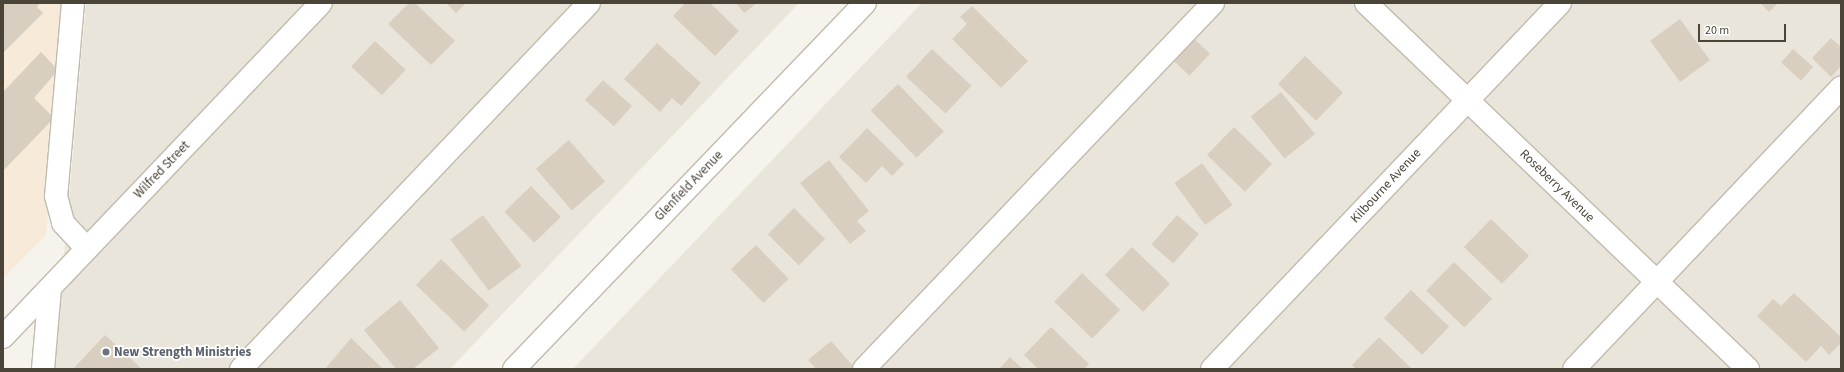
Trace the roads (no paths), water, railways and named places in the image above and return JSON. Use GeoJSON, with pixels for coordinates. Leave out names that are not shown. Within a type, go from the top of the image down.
{"type":"FeatureCollection","features":[{"type":"Feature","properties":{"kind":"street"},"geometry":{"type":"LineString","coordinates":[[73,3],[56,196],[63,223],[87,249]]}},
{"type":"Feature","properties":{"kind":"street","name":"Wilfred Street"},"geometry":{"type":"LineString","coordinates":[[3,337],[321,3]]}},
{"type":"Feature","properties":{"kind":"street"},"geometry":{"type":"LineString","coordinates":[[241,369],[589,3]]}},
{"type":"Feature","properties":{"kind":"street","name":"Glenfield Avenue"},"geometry":{"type":"LineString","coordinates":[[514,369],[865,3]]}},
{"type":"Feature","properties":{"kind":"street"},"geometry":{"type":"LineString","coordinates":[[864,369],[1213,3]]}},
{"type":"Feature","properties":{"kind":"street","name":"Roseberry Avenue"},"geometry":{"type":"LineString","coordinates":[[1366,3],[1748,369]]}},
{"type":"Feature","properties":{"kind":"street","name":"Kilbourne Avenue"},"geometry":{"type":"LineString","coordinates":[[1212,369],[1560,3]]}},
{"type":"Feature","properties":{"kind":"street"},"geometry":{"type":"LineString","coordinates":[[1574,369],[1841,88]]}},
{"type":"Feature","properties":{"kind":"street"},"geometry":{"type":"LineString","coordinates":[[44,369],[50,288]]}},
{"type":"Feature","properties":{"kind":"place","name":"New Strength Ministries"},"geometry":{"type":"Point","coordinates":[106,352]}}]}
